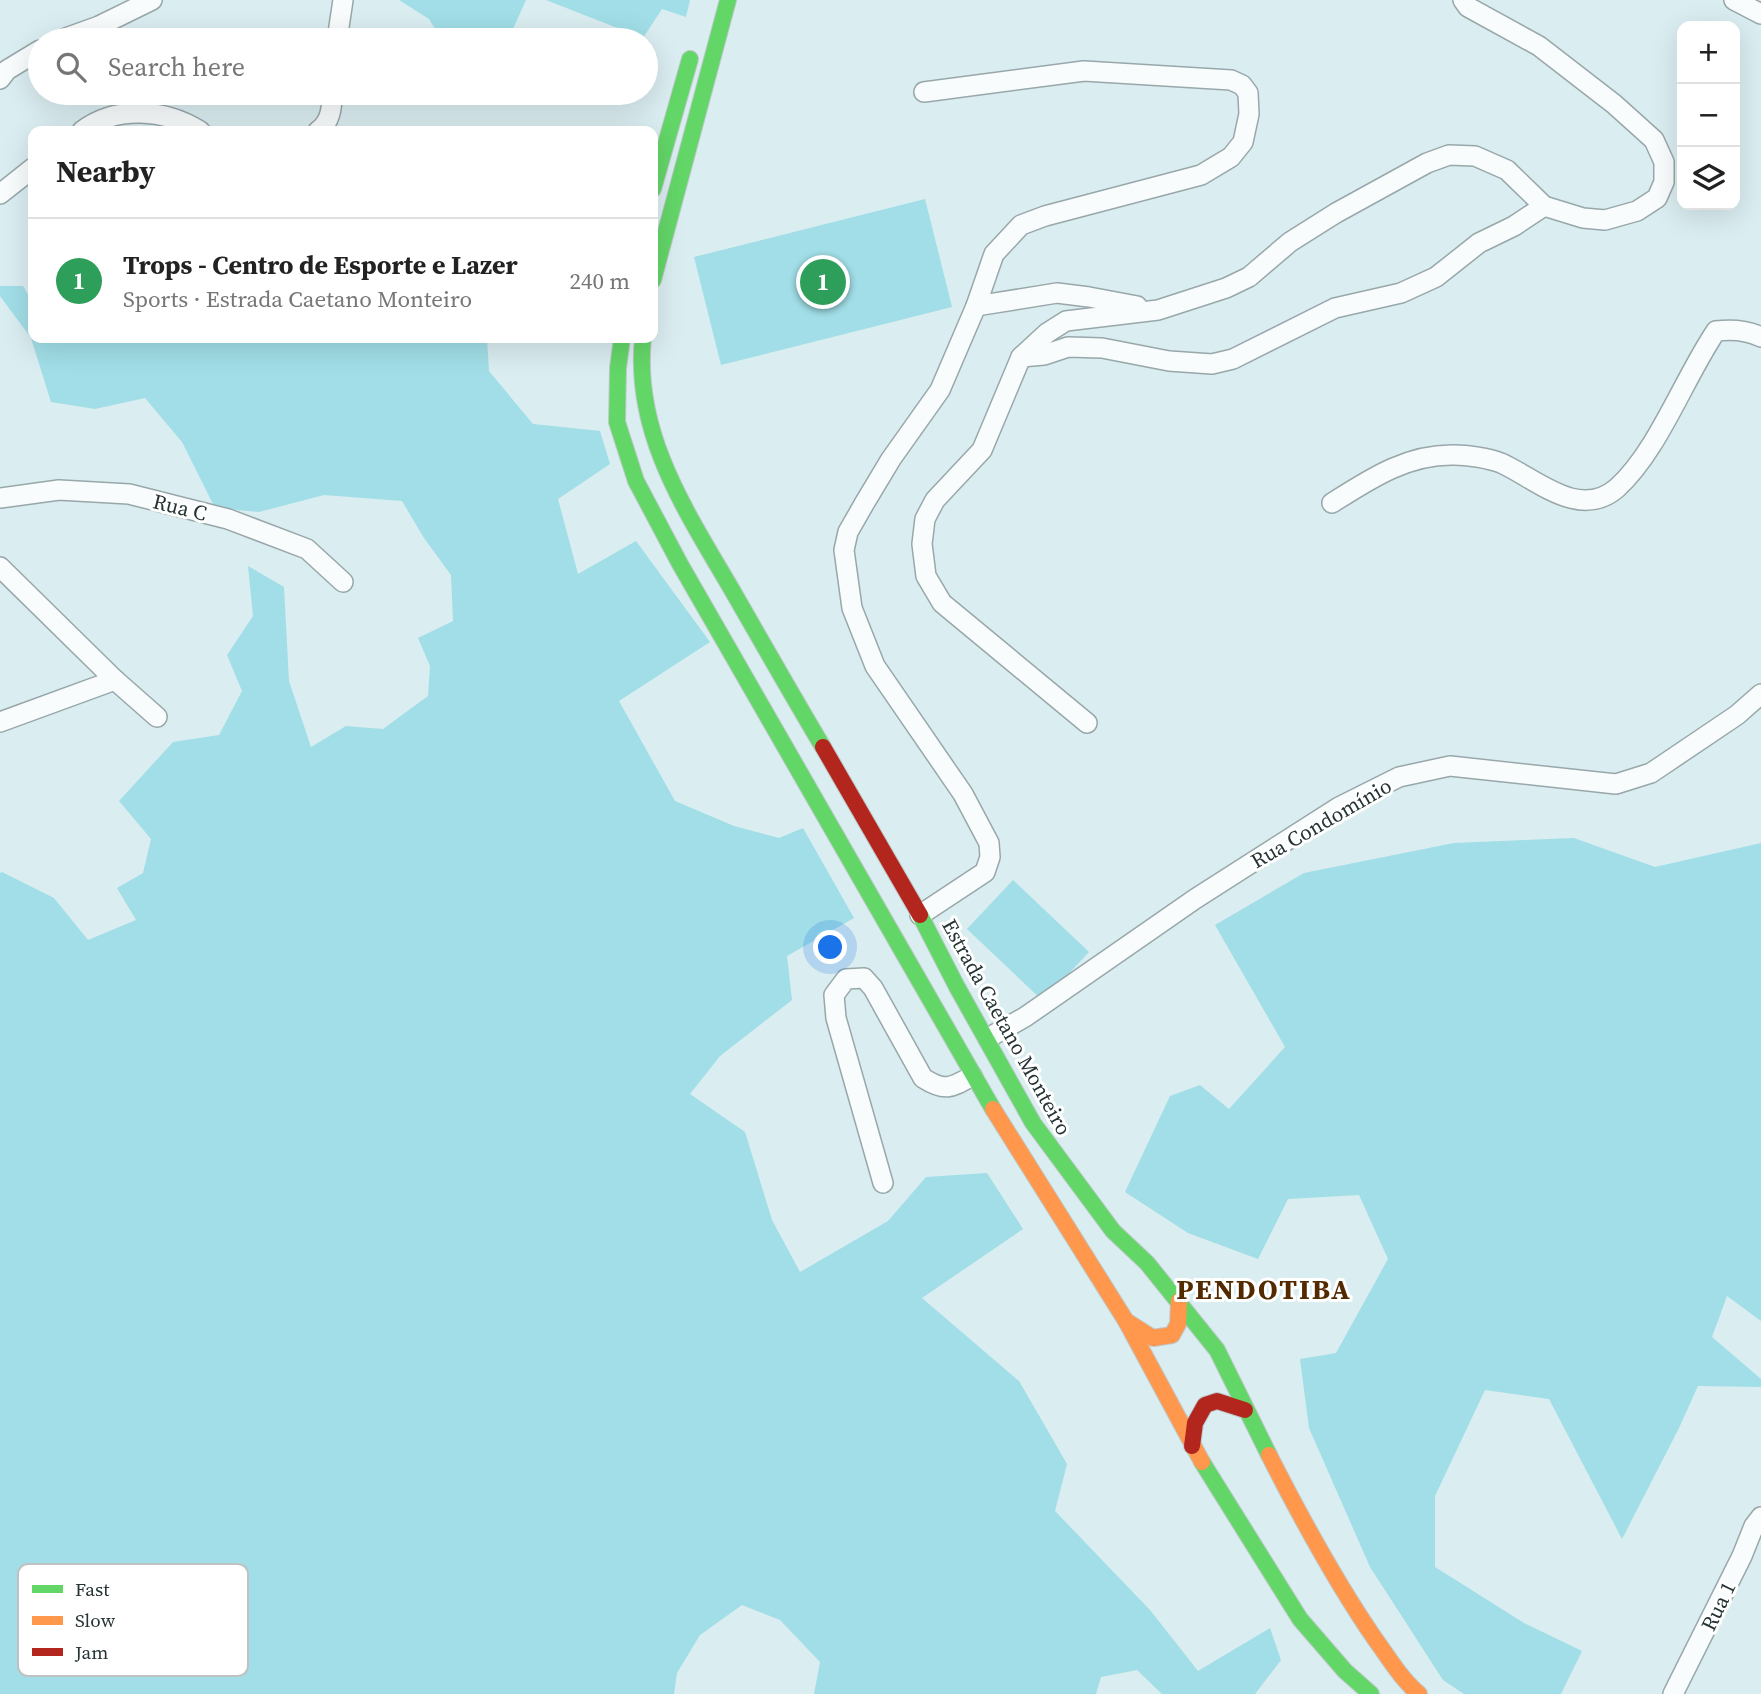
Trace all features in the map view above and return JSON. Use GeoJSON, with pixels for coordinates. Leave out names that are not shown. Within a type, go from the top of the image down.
{"type":"FeatureCollection","features":[{"type":"Feature","properties":{"kind":"main road"},"geometry":{"type":"LineString","coordinates":[[658,261],[728,0]]}},
{"type":"Feature","properties":{"kind":"main road"},"geometry":{"type":"LineString","coordinates":[[658,171],[695,40]]}},
{"type":"Feature","properties":{"kind":"main road"},"geometry":{"type":"LineString","coordinates":[[621,343],[617,422],[636,481],[680,564],[830,822],[972,1076],[1126,1321],[1192,1446],[1300,1619],[1345,1671],[1371,1694]]}},
{"type":"Feature","properties":{"kind":"main road","name":"Estrada Caetano Monteiro"},"geometry":{"type":"LineString","coordinates":[[643,343],[642,397],[652,435],[673,488],[920,915],[1033,1123],[1113,1231],[1147,1263],[1217,1350],[1308,1531],[1358,1614],[1406,1683],[1419,1694]]}},
{"type":"Feature","properties":{"kind":"main road"},"geometry":{"type":"LineString","coordinates":[[1126,1321],[1150,1337],[1161,1340],[1172,1335],[1178,1324],[1179,1301]]}},
{"type":"Feature","properties":{"kind":"main road"},"geometry":{"type":"LineString","coordinates":[[1192,1446],[1195,1423],[1205,1405],[1217,1401],[1245,1410]]}},
{"type":"Feature","properties":{"kind":"street"},"geometry":{"type":"LineString","coordinates":[[93,28],[152,0]]}},
{"type":"Feature","properties":{"kind":"street"},"geometry":{"type":"LineString","coordinates":[[339,28],[343,0]]}},
{"type":"Feature","properties":{"kind":"street"},"geometry":{"type":"LineString","coordinates":[[1087,723],[942,603],[926,576],[922,544],[925,519],[935,500],[982,450],[1021,357],[1047,333],[1066,321],[1158,310],[1226,288],[1250,277],[1290,242],[1336,213],[1427,163],[1449,155],[1475,156],[1507,170],[1544,206],[1583,218],[1605,220],[1637,211],[1657,198],[1664,182],[1664,162],[1654,140],[1614,104],[1539,46],[1468,7],[1463,0]]}},
{"type":"Feature","properties":{"kind":"street"},"geometry":{"type":"LineString","coordinates":[[1734,0],[1761,14]]}},
{"type":"Feature","properties":{"kind":"street"},"geometry":{"type":"LineString","coordinates":[[0,79],[7,70],[28,57]]}},
{"type":"Feature","properties":{"kind":"street"},"geometry":{"type":"LineString","coordinates":[[920,915],[985,872],[990,857],[989,843],[963,794],[875,666],[852,608],[844,551],[848,532],[891,459],[940,390],[976,306],[994,254],[1021,225],[1045,216],[1201,175],[1231,157],[1243,142],[1249,114],[1248,93],[1242,85],[1231,80],[1084,71],[924,92]]}},
{"type":"Feature","properties":{"kind":"street"},"geometry":{"type":"LineString","coordinates":[[324,126],[331,105]]}},
{"type":"Feature","properties":{"kind":"street"},"geometry":{"type":"LineString","coordinates":[[89,126],[134,113],[161,114],[183,120],[192,126]]}},
{"type":"Feature","properties":{"kind":"street"},"geometry":{"type":"LineString","coordinates":[[0,194],[28,172]]}},
{"type":"Feature","properties":{"kind":"street"},"geometry":{"type":"LineString","coordinates":[[1021,357],[1044,355],[1068,347],[1102,348],[1169,361],[1212,363],[1233,359],[1335,308],[1401,293],[1436,277],[1479,243],[1514,226],[1544,206]]}},
{"type":"Feature","properties":{"kind":"street"},"geometry":{"type":"LineString","coordinates":[[976,306],[1057,293],[1089,296],[1158,310]]}},
{"type":"Feature","properties":{"kind":"street"},"geometry":{"type":"LineString","coordinates":[[1332,503],[1370,479],[1414,458],[1454,455],[1499,462],[1554,493],[1580,500],[1601,497],[1616,489],[1643,457],[1716,331],[1730,329],[1761,337]]}},
{"type":"Feature","properties":{"kind":"street","name":"Rua C"},"geometry":{"type":"LineString","coordinates":[[0,498],[59,490],[129,494],[228,519],[307,550],[343,582]]}},
{"type":"Feature","properties":{"kind":"street"},"geometry":{"type":"LineString","coordinates":[[0,567],[115,680],[158,718]]}},
{"type":"Feature","properties":{"kind":"street"},"geometry":{"type":"LineString","coordinates":[[0,722],[115,680]]}},
{"type":"Feature","properties":{"kind":"street","name":"Rua Condomínio"},"geometry":{"type":"LineString","coordinates":[[988,1038],[1025,1017],[1195,899],[1339,807],[1399,777],[1450,766],[1616,784],[1651,773],[1737,715],[1761,694]]}},
{"type":"Feature","properties":{"kind":"street"},"geometry":{"type":"LineString","coordinates":[[883,1183],[836,1018],[834,995],[846,979],[864,978],[873,988],[923,1078],[936,1087],[951,1088],[972,1076]]}},
{"type":"Feature","properties":{"kind":"street","name":"Rua 1"},"geometry":{"type":"LineString","coordinates":[[1673,1694],[1761,1517]]}},
{"type":"Feature","properties":{"kind":"shaded area"},"geometry":{"type":"Polygon","coordinates":[[[399,0],[526,0],[513,28],[435,28],[429,19],[399,0]]]}},
{"type":"Feature","properties":{"kind":"shaded area"},"geometry":{"type":"Polygon","coordinates":[[[546,0],[690,0],[686,17],[662,9],[650,28],[617,28],[546,0]]]}},
{"type":"Feature","properties":{"kind":"shaded area"},"geometry":{"type":"Polygon","coordinates":[[[925,199],[952,307],[721,365],[694,257],[925,199]]]}},
{"type":"Feature","properties":{"kind":"shaded area"},"geometry":{"type":"Polygon","coordinates":[[[0,286],[23,286],[28,294],[28,334],[0,296],[0,286]]]}},
{"type":"Feature","properties":{"kind":"shaded area"},"geometry":{"type":"Polygon","coordinates":[[[33,343],[487,343],[489,371],[533,424],[600,431],[610,464],[558,499],[578,574],[636,541],[710,642],[619,701],[675,801],[734,826],[779,838],[803,828],[854,918],[787,956],[792,1000],[720,1056],[690,1094],[745,1132],[772,1220],[800,1272],[888,1221],[926,1177],[987,1173],[1023,1229],[922,1298],[1019,1381],[1067,1464],[1055,1511],[1150,1610],[1198,1671],[1270,1628],[1281,1660],[1255,1694],[1162,1694],[1137,1670],[1101,1677],[1096,1694],[814,1694],[820,1662],[780,1620],[742,1605],[700,1635],[677,1673],[674,1694],[0,1694],[0,873],[54,898],[88,940],[136,920],[117,888],[143,873],[151,839],[119,801],[173,742],[219,735],[242,691],[227,655],[253,616],[248,566],[284,587],[289,681],[311,747],[346,726],[383,729],[428,696],[430,666],[418,638],[453,621],[451,575],[402,501],[324,495],[259,512],[215,508],[182,442],[145,398],[95,409],[51,402],[33,343]]]}},
{"type":"Feature","properties":{"kind":"shaded area"},"geometry":{"type":"Polygon","coordinates":[[[1574,838],[1655,867],[1761,843],[1761,1321],[1727,1296],[1712,1337],[1761,1379],[1761,1387],[1698,1386],[1622,1539],[1549,1399],[1485,1390],[1435,1496],[1435,1567],[1524,1623],[1582,1651],[1561,1694],[1464,1694],[1443,1680],[1370,1567],[1309,1428],[1300,1359],[1336,1353],[1388,1259],[1359,1195],[1288,1199],[1258,1259],[1188,1233],[1125,1192],[1170,1096],[1200,1085],[1229,1109],[1285,1047],[1215,925],[1304,873],[1454,843],[1574,838]]]}},
{"type":"Feature","properties":{"kind":"shaded area"},"geometry":{"type":"Polygon","coordinates":[[[1013,880],[1089,952],[1043,1001],[967,929],[1013,880]]]}},
{"type":"Feature","properties":{"kind":"traffic: fast"},"geometry":{"type":"LineString","coordinates":[[658,261],[728,0]]}},
{"type":"Feature","properties":{"kind":"traffic: fast"},"geometry":{"type":"LineString","coordinates":[[658,171],[690,59]]}},
{"type":"Feature","properties":{"kind":"traffic: fast"},"geometry":{"type":"LineString","coordinates":[[621,343],[617,422],[636,481],[680,564],[993,1109]]}},
{"type":"Feature","properties":{"kind":"traffic: fast"},"geometry":{"type":"LineString","coordinates":[[643,343],[642,373],[646,406],[666,470],[697,531],[823,747]]}},
{"type":"Feature","properties":{"kind":"traffic: fast"},"geometry":{"type":"LineString","coordinates":[[920,915],[1033,1123],[1113,1231],[1147,1263],[1217,1350],[1269,1455]]}},
{"type":"Feature","properties":{"kind":"traffic: fast"},"geometry":{"type":"LineString","coordinates":[[1202,1462],[1300,1619],[1345,1671],[1371,1694]]}},
{"type":"Feature","properties":{"kind":"traffic: slow"},"geometry":{"type":"LineString","coordinates":[[993,1109],[1126,1321],[1202,1462]]}},
{"type":"Feature","properties":{"kind":"traffic: slow"},"geometry":{"type":"LineString","coordinates":[[1126,1321],[1153,1338],[1172,1335],[1178,1324],[1179,1301]]}},
{"type":"Feature","properties":{"kind":"traffic: slow"},"geometry":{"type":"LineString","coordinates":[[1269,1455],[1346,1595],[1406,1682],[1419,1694]]}},
{"type":"Feature","properties":{"kind":"traffic: jam"},"geometry":{"type":"LineString","coordinates":[[823,747],[920,915]]}},
{"type":"Feature","properties":{"kind":"traffic: jam"},"geometry":{"type":"LineString","coordinates":[[1192,1446],[1195,1423],[1205,1405],[1217,1401],[1245,1410]]}},
{"type":"Feature","properties":{"kind":"place","name":"Trops - Centro de Esporte e Lazer"},"geometry":{"type":"Point","coordinates":[823,282]}},
{"type":"Feature","properties":{"kind":"district","name":"PENDOTIBA"},"geometry":{"type":"Point","coordinates":[1264,1289]}}]}
